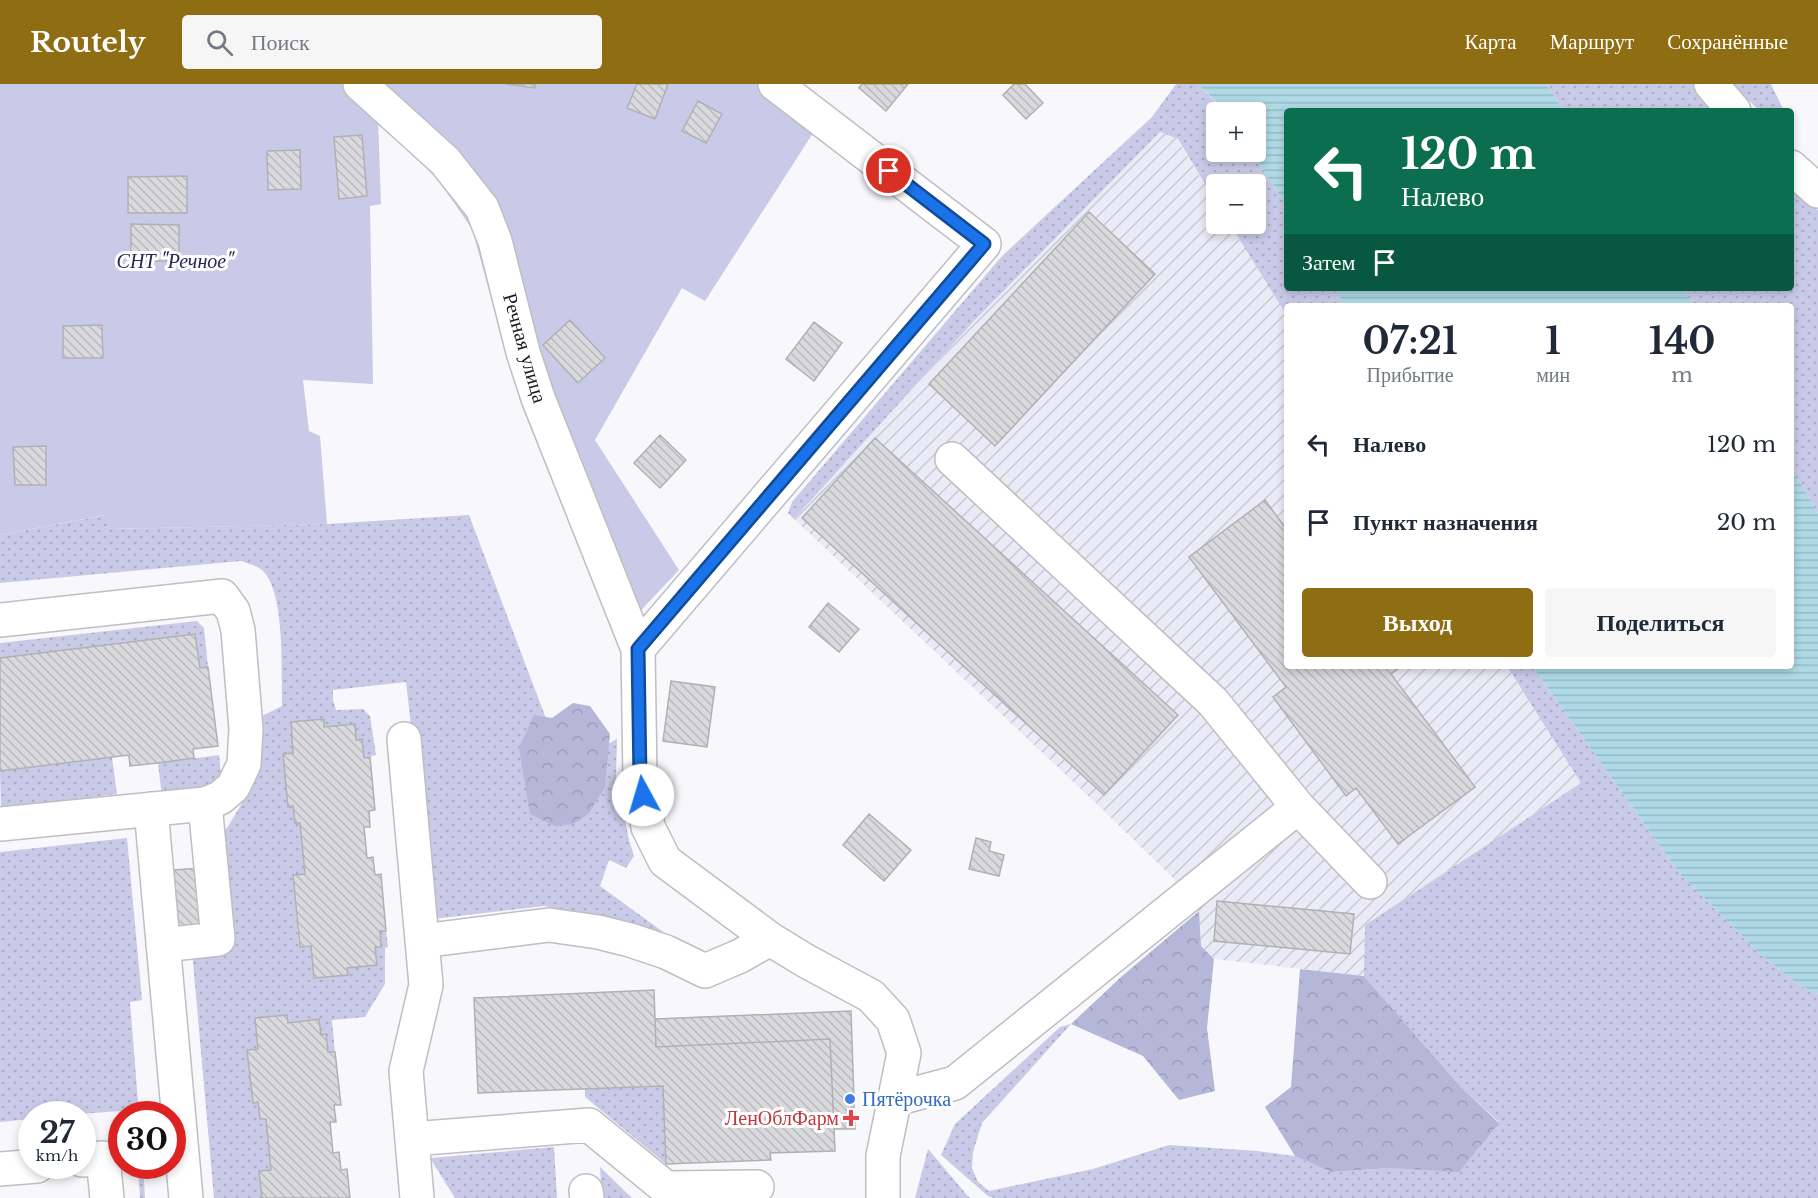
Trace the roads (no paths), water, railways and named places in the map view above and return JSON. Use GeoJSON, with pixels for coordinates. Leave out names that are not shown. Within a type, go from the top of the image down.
{"type":"FeatureCollection","features":[{"type":"Feature","properties":{"kind":"street","name":"Речная улица"},"geometry":{"type":"LineString","coordinates":[[360,84],[445,161],[482,208],[495,241],[523,352],[538,398],[638,649]]}},
{"type":"Feature","properties":{"kind":"street"},"geometry":{"type":"LineString","coordinates":[[775,84],[984,244],[638,649],[640,778],[648,827],[665,861],[770,939],[872,996],[893,1020],[904,1053],[883,1156],[883,1198]]}},
{"type":"Feature","properties":{"kind":"street"},"geometry":{"type":"LineString","coordinates":[[1711,84],[1731,108]]}},
{"type":"Feature","properties":{"kind":"street"},"geometry":{"type":"LineString","coordinates":[[1794,170],[1818,191]]}},
{"type":"Feature","properties":{"kind":"street"},"geometry":{"type":"LineString","coordinates":[[952,459],[1214,702],[1298,807],[1370,882]]}},
{"type":"Feature","properties":{"kind":"street"},"geometry":{"type":"LineString","coordinates":[[0,620],[222,596],[233,611],[238,630],[246,729],[244,764],[233,787],[220,798],[205,804],[0,824]]}},
{"type":"Feature","properties":{"kind":"street"},"geometry":{"type":"LineString","coordinates":[[404,739],[426,985],[406,1071],[417,1198]]}},
{"type":"Feature","properties":{"kind":"street"},"geometry":{"type":"LineString","coordinates":[[164,945],[218,939],[205,804]]}},
{"type":"Feature","properties":{"kind":"street"},"geometry":{"type":"LineString","coordinates":[[895,1099],[955,1083],[1298,807]]}},
{"type":"Feature","properties":{"kind":"street"},"geometry":{"type":"LineString","coordinates":[[151,809],[186,1198]]}},
{"type":"Feature","properties":{"kind":"street"},"geometry":{"type":"LineString","coordinates":[[422,941],[549,925],[598,932],[630,940],[666,952],[705,971],[740,956],[770,939]]}},
{"type":"Feature","properties":{"kind":"street"},"geometry":{"type":"LineString","coordinates":[[412,1139],[589,1125],[666,1188],[757,1186]]}},
{"type":"Feature","properties":{"kind":"street"},"geometry":{"type":"LineString","coordinates":[[96,1159],[103,1158],[107,1198]]}},
{"type":"Feature","properties":{"kind":"street"},"geometry":{"type":"LineString","coordinates":[[0,1169],[18,1168]]}},
{"type":"Feature","properties":{"kind":"place","name":"Пятёрочка"},"geometry":{"type":"Point","coordinates":[850,1099]}},
{"type":"Feature","properties":{"kind":"place","name":"ЛенОблФарм"},"geometry":{"type":"Point","coordinates":[851,1118]}},
{"type":"Feature","properties":{"kind":"park label","name":"СНТ \"Речное\""},"geometry":{"type":"Point","coordinates":[175,261]}}]}
